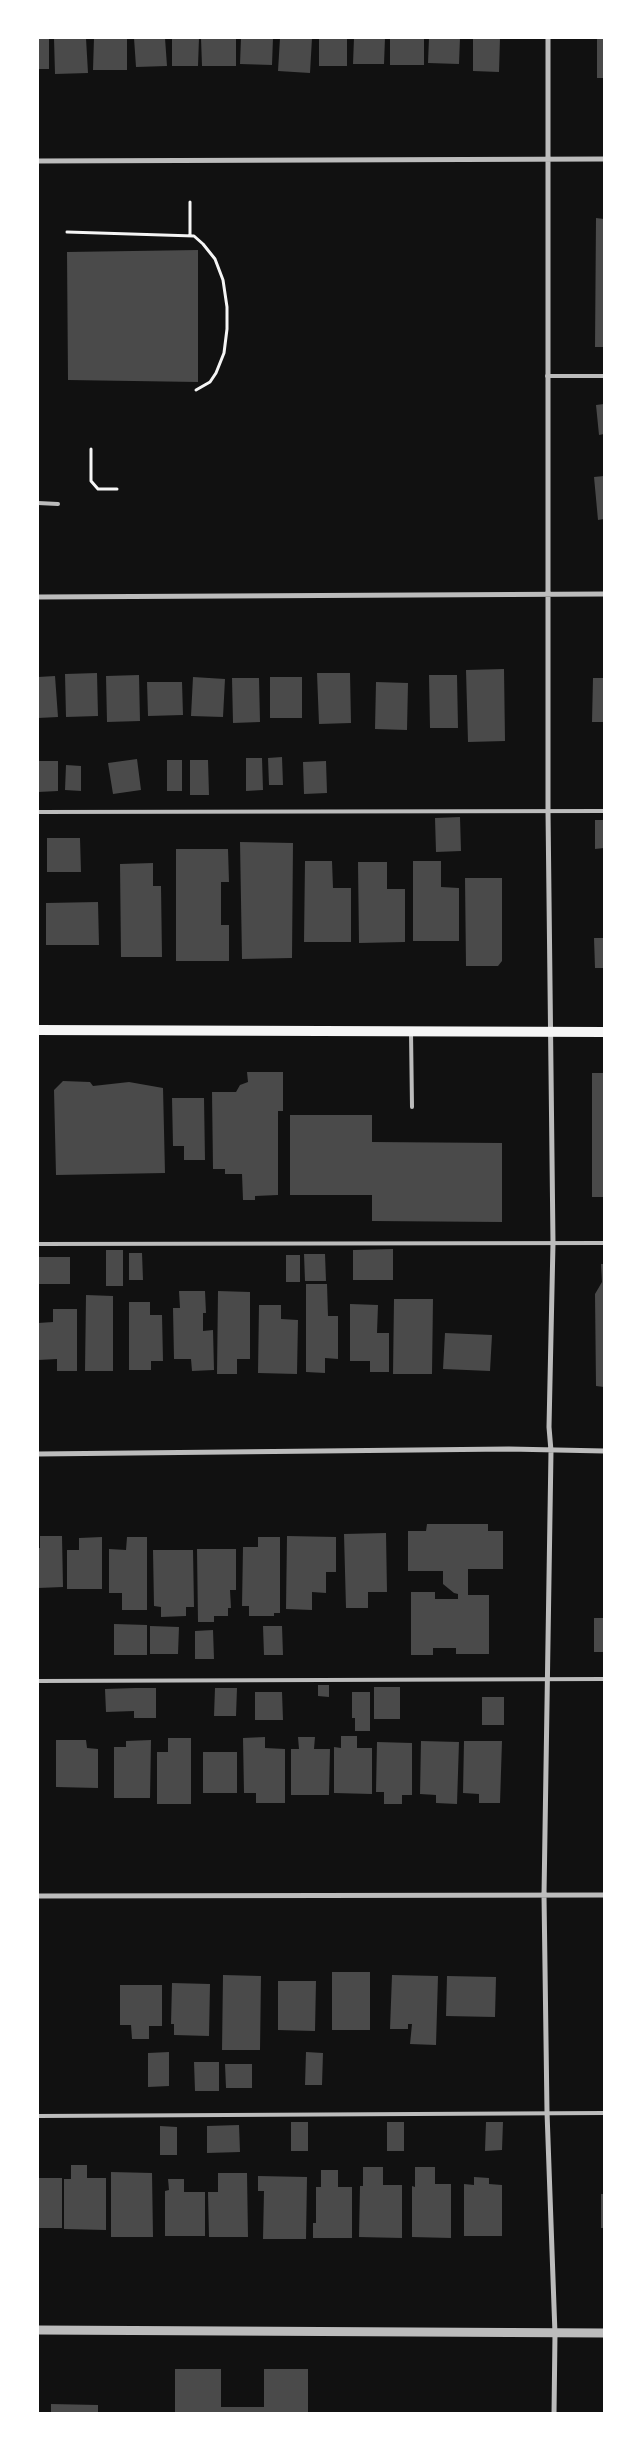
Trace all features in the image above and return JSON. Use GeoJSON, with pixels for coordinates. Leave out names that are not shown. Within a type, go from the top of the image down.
{"type":"FeatureCollection","features":[{"type":"Feature","properties":{"kind":"main road"},"geometry":{"type":"LineString","coordinates":[[38,1030],[604,1032]]}},
{"type":"Feature","properties":{"kind":"street"},"geometry":{"type":"LineString","coordinates":[[548,38],[548,811],[553,1243],[544,1895],[555,2334],[554,2414]]}},
{"type":"Feature","properties":{"kind":"street"},"geometry":{"type":"LineString","coordinates":[[38,161],[604,159]]}},
{"type":"Feature","properties":{"kind":"street"},"geometry":{"type":"LineString","coordinates":[[38,597],[604,594]]}},
{"type":"Feature","properties":{"kind":"street"},"geometry":{"type":"LineString","coordinates":[[38,1454],[509,1449],[604,1451]]}},
{"type":"Feature","properties":{"kind":"street"},"geometry":{"type":"LineString","coordinates":[[38,1896],[604,1895]]}},
{"type":"Feature","properties":{"kind":"street"},"geometry":{"type":"LineString","coordinates":[[38,2330],[604,2333]]}},
{"type":"Feature","properties":{"kind":"lane"},"geometry":{"type":"LineString","coordinates":[[547,376],[604,376]]}},
{"type":"Feature","properties":{"kind":"lane"},"geometry":{"type":"LineString","coordinates":[[38,503],[58,504]]}},
{"type":"Feature","properties":{"kind":"lane"},"geometry":{"type":"LineString","coordinates":[[38,812],[604,811]]}},
{"type":"Feature","properties":{"kind":"lane"},"geometry":{"type":"LineString","coordinates":[[411,1032],[412,1107]]}},
{"type":"Feature","properties":{"kind":"lane"},"geometry":{"type":"LineString","coordinates":[[38,1244],[604,1243]]}},
{"type":"Feature","properties":{"kind":"lane"},"geometry":{"type":"LineString","coordinates":[[38,1681],[604,1679]]}},
{"type":"Feature","properties":{"kind":"lane"},"geometry":{"type":"LineString","coordinates":[[38,2116],[604,2112]]}},
{"type":"Feature","properties":{"kind":"path"},"geometry":{"type":"LineString","coordinates":[[190,202],[190,236]]}},
{"type":"Feature","properties":{"kind":"path"},"geometry":{"type":"LineString","coordinates":[[67,232],[194,236],[203,244],[215,259],[223,280],[227,308],[224,353],[210,382],[196,390]]}},
{"type":"Feature","properties":{"kind":"path"},"geometry":{"type":"LineString","coordinates":[[91,449],[91,481],[98,489],[117,489]]}},
{"type":"Feature","properties":{"kind":"building"},"geometry":{"type":"Polygon","coordinates":[[[38,38],[49,38],[49,69],[38,69],[38,38]]]}},
{"type":"Feature","properties":{"kind":"building"},"geometry":{"type":"Polygon","coordinates":[[[54,38],[86,38],[88,73],[55,74],[54,38]]]}},
{"type":"Feature","properties":{"kind":"building"},"geometry":{"type":"Polygon","coordinates":[[[94,38],[127,38],[127,70],[93,70],[94,38]]]}},
{"type":"Feature","properties":{"kind":"building"},"geometry":{"type":"Polygon","coordinates":[[[134,38],[165,38],[167,66],[136,67],[134,38]]]}},
{"type":"Feature","properties":{"kind":"building"},"geometry":{"type":"Polygon","coordinates":[[[172,38],[199,38],[198,66],[172,66],[172,38]]]}},
{"type":"Feature","properties":{"kind":"building"},"geometry":{"type":"Polygon","coordinates":[[[201,38],[236,38],[236,66],[202,66],[201,38]]]}},
{"type":"Feature","properties":{"kind":"building"},"geometry":{"type":"Polygon","coordinates":[[[241,38],[273,38],[272,65],[240,64],[241,38]]]}},
{"type":"Feature","properties":{"kind":"building"},"geometry":{"type":"Polygon","coordinates":[[[280,38],[312,38],[310,73],[278,71],[280,38]]]}},
{"type":"Feature","properties":{"kind":"building"},"geometry":{"type":"Polygon","coordinates":[[[319,38],[347,38],[347,66],[319,66],[319,38]]]}},
{"type":"Feature","properties":{"kind":"building"},"geometry":{"type":"Polygon","coordinates":[[[354,38],[385,38],[384,64],[353,64],[354,38]]]}},
{"type":"Feature","properties":{"kind":"building"},"geometry":{"type":"Polygon","coordinates":[[[390,38],[424,38],[424,65],[390,65],[390,38]]]}},
{"type":"Feature","properties":{"kind":"building"},"geometry":{"type":"Polygon","coordinates":[[[429,38],[460,38],[459,64],[428,63],[429,38]]]}},
{"type":"Feature","properties":{"kind":"building"},"geometry":{"type":"Polygon","coordinates":[[[473,38],[500,38],[499,72],[473,71],[473,38]]]}},
{"type":"Feature","properties":{"kind":"building"},"geometry":{"type":"Polygon","coordinates":[[[597,38],[604,38],[604,78],[597,78],[597,38]]]}},
{"type":"Feature","properties":{"kind":"building"},"geometry":{"type":"Polygon","coordinates":[[[596,218],[604,219],[604,347],[595,347],[596,218]]]}},
{"type":"Feature","properties":{"kind":"building"},"geometry":{"type":"Polygon","coordinates":[[[198,250],[198,382],[68,380],[67,252],[198,250]]]}},
{"type":"Feature","properties":{"kind":"building"},"geometry":{"type":"Polygon","coordinates":[[[604,404],[604,434],[599,435],[596,405],[604,404]]]}},
{"type":"Feature","properties":{"kind":"building"},"geometry":{"type":"Polygon","coordinates":[[[604,476],[604,519],[598,520],[594,477],[604,476]]]}},
{"type":"Feature","properties":{"kind":"building"},"geometry":{"type":"Polygon","coordinates":[[[504,669],[505,741],[468,742],[466,670],[504,669]]]}},
{"type":"Feature","properties":{"kind":"building"},"geometry":{"type":"Polygon","coordinates":[[[97,673],[98,716],[66,717],[65,674],[97,673]]]}},
{"type":"Feature","properties":{"kind":"building"},"geometry":{"type":"Polygon","coordinates":[[[317,673],[350,673],[351,723],[319,724],[317,673]]]}},
{"type":"Feature","properties":{"kind":"building"},"geometry":{"type":"Polygon","coordinates":[[[139,675],[140,721],[107,722],[106,676],[139,675]]]}},
{"type":"Feature","properties":{"kind":"building"},"geometry":{"type":"Polygon","coordinates":[[[429,675],[457,675],[458,728],[430,728],[429,675]]]}},
{"type":"Feature","properties":{"kind":"building"},"geometry":{"type":"Polygon","coordinates":[[[55,676],[58,717],[38,718],[38,677],[55,676]]]}},
{"type":"Feature","properties":{"kind":"building"},"geometry":{"type":"Polygon","coordinates":[[[193,677],[225,679],[223,717],[191,716],[193,677]]]}},
{"type":"Feature","properties":{"kind":"building"},"geometry":{"type":"Polygon","coordinates":[[[270,677],[302,677],[302,718],[270,718],[270,677]]]}},
{"type":"Feature","properties":{"kind":"building"},"geometry":{"type":"Polygon","coordinates":[[[232,678],[259,678],[260,722],[233,723],[232,678]]]}},
{"type":"Feature","properties":{"kind":"building"},"geometry":{"type":"Polygon","coordinates":[[[593,678],[604,678],[604,722],[592,722],[593,678]]]}},
{"type":"Feature","properties":{"kind":"building"},"geometry":{"type":"Polygon","coordinates":[[[147,682],[182,682],[183,715],[148,716],[147,682]]]}},
{"type":"Feature","properties":{"kind":"building"},"geometry":{"type":"Polygon","coordinates":[[[376,682],[408,683],[407,730],[375,729],[376,682]]]}},
{"type":"Feature","properties":{"kind":"building"},"geometry":{"type":"Polygon","coordinates":[[[282,757],[283,785],[269,785],[268,758],[282,757]]]}},
{"type":"Feature","properties":{"kind":"building"},"geometry":{"type":"Polygon","coordinates":[[[246,758],[262,758],[263,790],[246,791],[246,758]]]}},
{"type":"Feature","properties":{"kind":"building"},"geometry":{"type":"Polygon","coordinates":[[[137,759],[141,790],[113,794],[108,763],[137,759]]]}},
{"type":"Feature","properties":{"kind":"building"},"geometry":{"type":"Polygon","coordinates":[[[167,760],[182,760],[182,791],[167,791],[167,760]]]}},
{"type":"Feature","properties":{"kind":"building"},"geometry":{"type":"Polygon","coordinates":[[[190,760],[208,760],[209,795],[190,795],[190,760]]]}},
{"type":"Feature","properties":{"kind":"building"},"geometry":{"type":"Polygon","coordinates":[[[38,761],[58,761],[58,791],[38,792],[38,761]]]}},
{"type":"Feature","properties":{"kind":"building"},"geometry":{"type":"Polygon","coordinates":[[[326,761],[327,793],[304,794],[303,762],[326,761]]]}},
{"type":"Feature","properties":{"kind":"building"},"geometry":{"type":"Polygon","coordinates":[[[66,765],[81,766],[81,791],[65,790],[66,765]]]}},
{"type":"Feature","properties":{"kind":"building"},"geometry":{"type":"Polygon","coordinates":[[[460,817],[461,851],[436,852],[435,818],[460,817]]]}},
{"type":"Feature","properties":{"kind":"building"},"geometry":{"type":"Polygon","coordinates":[[[595,820],[604,820],[604,848],[595,849],[595,820]]]}},
{"type":"Feature","properties":{"kind":"building"},"geometry":{"type":"Polygon","coordinates":[[[47,838],[80,838],[81,872],[47,872],[47,838]]]}},
{"type":"Feature","properties":{"kind":"building"},"geometry":{"type":"Polygon","coordinates":[[[240,842],[293,843],[292,958],[242,959],[240,842]]]}},
{"type":"Feature","properties":{"kind":"building"},"geometry":{"type":"Polygon","coordinates":[[[176,849],[228,849],[229,882],[221,882],[221,925],[229,925],[229,961],[176,961],[176,849]]]}},
{"type":"Feature","properties":{"kind":"building"},"geometry":{"type":"Polygon","coordinates":[[[305,861],[332,861],[333,888],[351,888],[351,942],[304,942],[305,861]]]}},
{"type":"Feature","properties":{"kind":"building"},"geometry":{"type":"Polygon","coordinates":[[[413,861],[441,861],[441,887],[459,888],[459,941],[413,941],[413,861]]]}},
{"type":"Feature","properties":{"kind":"building"},"geometry":{"type":"Polygon","coordinates":[[[358,862],[387,862],[387,889],[405,889],[405,942],[359,943],[358,862]]]}},
{"type":"Feature","properties":{"kind":"building"},"geometry":{"type":"Polygon","coordinates":[[[153,863],[153,886],[161,886],[162,957],[121,957],[120,864],[153,863]]]}},
{"type":"Feature","properties":{"kind":"building"},"geometry":{"type":"Polygon","coordinates":[[[465,878],[502,878],[502,961],[498,966],[466,966],[465,878]]]}},
{"type":"Feature","properties":{"kind":"building"},"geometry":{"type":"Polygon","coordinates":[[[98,902],[99,945],[46,945],[46,903],[98,902]]]}},
{"type":"Feature","properties":{"kind":"building"},"geometry":{"type":"Polygon","coordinates":[[[594,938],[604,938],[604,968],[595,968],[594,938]]]}},
{"type":"Feature","properties":{"kind":"building"},"geometry":{"type":"Polygon","coordinates":[[[247,1072],[283,1072],[283,1111],[278,1111],[278,1195],[255,1196],[255,1200],[243,1200],[242,1174],[225,1174],[225,1169],[213,1169],[212,1092],[236,1092],[240,1085],[248,1082],[247,1072]]]}},
{"type":"Feature","properties":{"kind":"building"},"geometry":{"type":"Polygon","coordinates":[[[592,1073],[604,1073],[604,1197],[592,1197],[592,1073]]]}},
{"type":"Feature","properties":{"kind":"building"},"geometry":{"type":"Polygon","coordinates":[[[63,1081],[90,1082],[93,1086],[129,1082],[163,1088],[165,1173],[56,1175],[54,1090],[63,1081]]]}},
{"type":"Feature","properties":{"kind":"building"},"geometry":{"type":"Polygon","coordinates":[[[172,1098],[204,1098],[205,1160],[184,1160],[184,1146],[173,1146],[172,1098]]]}},
{"type":"Feature","properties":{"kind":"building"},"geometry":{"type":"Polygon","coordinates":[[[290,1115],[372,1115],[372,1142],[502,1143],[502,1222],[372,1221],[372,1195],[290,1195],[290,1115]]]}},
{"type":"Feature","properties":{"kind":"building"},"geometry":{"type":"Polygon","coordinates":[[[393,1249],[393,1280],[353,1280],[353,1250],[393,1249]]]}},
{"type":"Feature","properties":{"kind":"building"},"geometry":{"type":"Polygon","coordinates":[[[106,1250],[123,1250],[123,1286],[106,1286],[106,1250]]]}},
{"type":"Feature","properties":{"kind":"building"},"geometry":{"type":"Polygon","coordinates":[[[129,1253],[142,1253],[143,1280],[129,1280],[129,1253]]]}},
{"type":"Feature","properties":{"kind":"building"},"geometry":{"type":"Polygon","coordinates":[[[304,1254],[325,1254],[326,1281],[305,1281],[304,1254]]]}},
{"type":"Feature","properties":{"kind":"building"},"geometry":{"type":"Polygon","coordinates":[[[286,1255],[300,1255],[300,1282],[286,1282],[286,1255]]]}},
{"type":"Feature","properties":{"kind":"building"},"geometry":{"type":"Polygon","coordinates":[[[38,1257],[70,1257],[70,1284],[38,1284],[38,1257]]]}},
{"type":"Feature","properties":{"kind":"building"},"geometry":{"type":"Polygon","coordinates":[[[601,1264],[604,1264],[604,1387],[596,1386],[595,1294],[602,1282],[601,1264]]]}},
{"type":"Feature","properties":{"kind":"building"},"geometry":{"type":"Polygon","coordinates":[[[306,1284],[327,1284],[328,1316],[338,1316],[338,1359],[325,1358],[325,1373],[306,1372],[306,1284]]]}},
{"type":"Feature","properties":{"kind":"building"},"geometry":{"type":"Polygon","coordinates":[[[179,1291],[205,1291],[206,1313],[203,1313],[203,1331],[213,1330],[214,1370],[192,1371],[191,1359],[174,1359],[173,1308],[180,1308],[179,1291]]]}},
{"type":"Feature","properties":{"kind":"building"},"geometry":{"type":"Polygon","coordinates":[[[218,1291],[250,1292],[250,1359],[237,1359],[237,1374],[217,1374],[218,1291]]]}},
{"type":"Feature","properties":{"kind":"building"},"geometry":{"type":"Polygon","coordinates":[[[86,1295],[113,1296],[113,1371],[85,1371],[86,1295]]]}},
{"type":"Feature","properties":{"kind":"building"},"geometry":{"type":"Polygon","coordinates":[[[394,1299],[433,1299],[432,1374],[393,1374],[394,1299]]]}},
{"type":"Feature","properties":{"kind":"building"},"geometry":{"type":"Polygon","coordinates":[[[129,1302],[150,1302],[150,1315],[162,1315],[163,1361],[151,1361],[151,1370],[129,1370],[129,1302]]]}},
{"type":"Feature","properties":{"kind":"building"},"geometry":{"type":"Polygon","coordinates":[[[350,1304],[378,1305],[377,1333],[389,1333],[389,1372],[370,1372],[370,1361],[350,1361],[350,1304]]]}},
{"type":"Feature","properties":{"kind":"building"},"geometry":{"type":"Polygon","coordinates":[[[259,1305],[281,1305],[281,1319],[298,1320],[297,1374],[258,1373],[259,1305]]]}},
{"type":"Feature","properties":{"kind":"building"},"geometry":{"type":"Polygon","coordinates":[[[53,1309],[77,1309],[77,1371],[57,1371],[57,1359],[38,1360],[38,1323],[53,1322],[53,1309]]]}},
{"type":"Feature","properties":{"kind":"building"},"geometry":{"type":"Polygon","coordinates":[[[445,1333],[492,1335],[490,1371],[443,1369],[445,1333]]]}},
{"type":"Feature","properties":{"kind":"building"},"geometry":{"type":"Polygon","coordinates":[[[427,1524],[488,1524],[488,1531],[503,1531],[503,1569],[468,1569],[468,1595],[489,1595],[489,1654],[456,1654],[456,1648],[433,1648],[433,1655],[411,1655],[411,1592],[435,1592],[435,1599],[458,1599],[458,1594],[443,1584],[443,1571],[408,1571],[408,1531],[426,1531],[427,1524]]]}},
{"type":"Feature","properties":{"kind":"building"},"geometry":{"type":"Polygon","coordinates":[[[386,1533],[387,1592],[368,1592],[368,1608],[346,1608],[344,1534],[386,1533]]]}},
{"type":"Feature","properties":{"kind":"building"},"geometry":{"type":"Polygon","coordinates":[[[40,1536],[62,1536],[63,1587],[38,1588],[38,1548],[40,1548],[40,1536]]]}},
{"type":"Feature","properties":{"kind":"building"},"geometry":{"type":"Polygon","coordinates":[[[287,1536],[336,1537],[336,1572],[326,1572],[326,1593],[312,1592],[312,1610],[286,1609],[287,1536]]]}},
{"type":"Feature","properties":{"kind":"building"},"geometry":{"type":"Polygon","coordinates":[[[102,1537],[102,1589],[67,1589],[67,1550],[79,1550],[79,1538],[102,1537]]]}},
{"type":"Feature","properties":{"kind":"building"},"geometry":{"type":"Polygon","coordinates":[[[127,1537],[147,1537],[147,1610],[122,1610],[122,1593],[109,1593],[109,1549],[126,1550],[127,1537]]]}},
{"type":"Feature","properties":{"kind":"building"},"geometry":{"type":"Polygon","coordinates":[[[258,1537],[280,1537],[280,1613],[274,1613],[274,1616],[249,1616],[249,1606],[242,1606],[243,1547],[258,1547],[258,1537]]]}},
{"type":"Feature","properties":{"kind":"building"},"geometry":{"type":"Polygon","coordinates":[[[197,1549],[236,1549],[236,1590],[230,1590],[231,1608],[228,1608],[228,1616],[214,1616],[214,1622],[198,1622],[197,1549]]]}},
{"type":"Feature","properties":{"kind":"building"},"geometry":{"type":"Polygon","coordinates":[[[153,1550],[193,1550],[194,1607],[186,1607],[186,1616],[161,1617],[161,1607],[154,1606],[153,1550]]]}},
{"type":"Feature","properties":{"kind":"building"},"geometry":{"type":"Polygon","coordinates":[[[594,1618],[604,1618],[604,1652],[594,1652],[594,1618]]]}},
{"type":"Feature","properties":{"kind":"building"},"geometry":{"type":"Polygon","coordinates":[[[114,1624],[147,1625],[147,1655],[114,1655],[114,1624]]]}},
{"type":"Feature","properties":{"kind":"building"},"geometry":{"type":"Polygon","coordinates":[[[150,1626],[179,1627],[178,1654],[150,1654],[150,1626]]]}},
{"type":"Feature","properties":{"kind":"building"},"geometry":{"type":"Polygon","coordinates":[[[263,1626],[282,1626],[283,1655],[264,1655],[263,1626]]]}},
{"type":"Feature","properties":{"kind":"building"},"geometry":{"type":"Polygon","coordinates":[[[213,1630],[214,1659],[195,1659],[195,1631],[213,1630]]]}},
{"type":"Feature","properties":{"kind":"building"},"geometry":{"type":"Polygon","coordinates":[[[318,1685],[329,1685],[329,1697],[318,1696],[318,1685]]]}},
{"type":"Feature","properties":{"kind":"building"},"geometry":{"type":"Polygon","coordinates":[[[374,1687],[400,1687],[400,1719],[374,1719],[374,1687]]]}},
{"type":"Feature","properties":{"kind":"building"},"geometry":{"type":"Polygon","coordinates":[[[156,1688],[156,1718],[134,1718],[134,1711],[106,1712],[105,1689],[156,1688]]]}},
{"type":"Feature","properties":{"kind":"building"},"geometry":{"type":"Polygon","coordinates":[[[215,1688],[237,1688],[236,1716],[214,1716],[215,1688]]]}},
{"type":"Feature","properties":{"kind":"building"},"geometry":{"type":"Polygon","coordinates":[[[255,1692],[282,1692],[283,1720],[255,1720],[255,1692]]]}},
{"type":"Feature","properties":{"kind":"building"},"geometry":{"type":"Polygon","coordinates":[[[352,1692],[370,1692],[370,1731],[355,1731],[355,1718],[352,1718],[352,1692]]]}},
{"type":"Feature","properties":{"kind":"building"},"geometry":{"type":"Polygon","coordinates":[[[482,1697],[504,1697],[504,1725],[482,1725],[482,1697]]]}},
{"type":"Feature","properties":{"kind":"building"},"geometry":{"type":"Polygon","coordinates":[[[341,1736],[357,1736],[357,1748],[372,1748],[372,1794],[334,1793],[334,1747],[341,1748],[341,1736]]]}},
{"type":"Feature","properties":{"kind":"building"},"geometry":{"type":"Polygon","coordinates":[[[265,1737],[265,1748],[285,1749],[285,1803],[256,1803],[256,1793],[244,1793],[243,1738],[265,1737]]]}},
{"type":"Feature","properties":{"kind":"building"},"geometry":{"type":"Polygon","coordinates":[[[298,1737],[315,1737],[314,1749],[330,1749],[329,1795],[291,1795],[291,1749],[299,1749],[298,1737]]]}},
{"type":"Feature","properties":{"kind":"building"},"geometry":{"type":"Polygon","coordinates":[[[168,1738],[191,1738],[191,1804],[157,1804],[157,1752],[168,1752],[168,1738]]]}},
{"type":"Feature","properties":{"kind":"building"},"geometry":{"type":"Polygon","coordinates":[[[56,1740],[86,1740],[87,1748],[98,1749],[98,1788],[56,1787],[56,1740]]]}},
{"type":"Feature","properties":{"kind":"building"},"geometry":{"type":"Polygon","coordinates":[[[151,1740],[150,1798],[114,1798],[114,1747],[126,1747],[126,1741],[151,1740]]]}},
{"type":"Feature","properties":{"kind":"building"},"geometry":{"type":"Polygon","coordinates":[[[421,1741],[459,1742],[457,1804],[436,1803],[436,1795],[420,1794],[421,1741]]]}},
{"type":"Feature","properties":{"kind":"building"},"geometry":{"type":"Polygon","coordinates":[[[464,1741],[502,1741],[500,1803],[479,1803],[479,1794],[463,1793],[464,1741]]]}},
{"type":"Feature","properties":{"kind":"building"},"geometry":{"type":"Polygon","coordinates":[[[377,1742],[412,1743],[412,1795],[402,1795],[402,1804],[384,1804],[384,1792],[376,1792],[377,1742]]]}},
{"type":"Feature","properties":{"kind":"building"},"geometry":{"type":"Polygon","coordinates":[[[203,1752],[237,1752],[237,1793],[203,1793],[203,1752]]]}},
{"type":"Feature","properties":{"kind":"building"},"geometry":{"type":"Polygon","coordinates":[[[332,1972],[370,1972],[370,2030],[332,2030],[332,1972]]]}},
{"type":"Feature","properties":{"kind":"building"},"geometry":{"type":"Polygon","coordinates":[[[223,1975],[261,1976],[260,2050],[222,2050],[223,1975]]]}},
{"type":"Feature","properties":{"kind":"building"},"geometry":{"type":"Polygon","coordinates":[[[392,1975],[438,1976],[436,2045],[410,2044],[412,2024],[408,2024],[408,2029],[390,2029],[392,1975]]]}},
{"type":"Feature","properties":{"kind":"building"},"geometry":{"type":"Polygon","coordinates":[[[447,1976],[496,1977],[495,2017],[446,2016],[447,1976]]]}},
{"type":"Feature","properties":{"kind":"building"},"geometry":{"type":"Polygon","coordinates":[[[278,1981],[316,1981],[315,2031],[278,2030],[278,1981]]]}},
{"type":"Feature","properties":{"kind":"building"},"geometry":{"type":"Polygon","coordinates":[[[172,1983],[210,1984],[209,2036],[174,2035],[174,2024],[171,2024],[172,1983]]]}},
{"type":"Feature","properties":{"kind":"building"},"geometry":{"type":"Polygon","coordinates":[[[120,1985],[162,1985],[162,2026],[149,2026],[149,2039],[132,2039],[131,2025],[120,2025],[120,1985]]]}},
{"type":"Feature","properties":{"kind":"building"},"geometry":{"type":"Polygon","coordinates":[[[169,2052],[169,2086],[148,2087],[148,2053],[169,2052]]]}},
{"type":"Feature","properties":{"kind":"building"},"geometry":{"type":"Polygon","coordinates":[[[306,2052],[323,2053],[322,2085],[305,2085],[306,2052]]]}},
{"type":"Feature","properties":{"kind":"building"},"geometry":{"type":"Polygon","coordinates":[[[194,2062],[219,2062],[219,2091],[195,2091],[194,2062]]]}},
{"type":"Feature","properties":{"kind":"building"},"geometry":{"type":"Polygon","coordinates":[[[225,2064],[252,2064],[252,2088],[226,2088],[225,2064]]]}},
{"type":"Feature","properties":{"kind":"building"},"geometry":{"type":"Polygon","coordinates":[[[291,2122],[308,2122],[308,2151],[291,2151],[291,2122]]]}},
{"type":"Feature","properties":{"kind":"building"},"geometry":{"type":"Polygon","coordinates":[[[387,2122],[404,2122],[404,2151],[387,2151],[387,2122]]]}},
{"type":"Feature","properties":{"kind":"building"},"geometry":{"type":"Polygon","coordinates":[[[486,2122],[503,2122],[502,2150],[485,2151],[486,2122]]]}},
{"type":"Feature","properties":{"kind":"building"},"geometry":{"type":"Polygon","coordinates":[[[239,2125],[240,2152],[207,2153],[207,2126],[239,2125]]]}},
{"type":"Feature","properties":{"kind":"building"},"geometry":{"type":"Polygon","coordinates":[[[160,2126],[177,2127],[177,2155],[160,2155],[160,2126]]]}},
{"type":"Feature","properties":{"kind":"building"},"geometry":{"type":"Polygon","coordinates":[[[71,2165],[87,2165],[87,2178],[106,2178],[106,2230],[64,2229],[64,2179],[71,2179],[71,2165]]]}},
{"type":"Feature","properties":{"kind":"building"},"geometry":{"type":"Polygon","coordinates":[[[363,2167],[383,2167],[383,2185],[402,2185],[402,2238],[359,2237],[360,2186],[363,2186],[363,2167]]]}},
{"type":"Feature","properties":{"kind":"building"},"geometry":{"type":"Polygon","coordinates":[[[415,2167],[435,2167],[435,2184],[451,2184],[451,2238],[412,2237],[412,2186],[415,2187],[415,2167]]]}},
{"type":"Feature","properties":{"kind":"building"},"geometry":{"type":"Polygon","coordinates":[[[321,2170],[338,2170],[338,2187],[352,2187],[352,2238],[313,2238],[313,2223],[316,2223],[316,2187],[321,2187],[321,2170]]]}},
{"type":"Feature","properties":{"kind":"building"},"geometry":{"type":"Polygon","coordinates":[[[111,2172],[152,2173],[153,2237],[111,2237],[111,2172]]]}},
{"type":"Feature","properties":{"kind":"building"},"geometry":{"type":"Polygon","coordinates":[[[218,2173],[247,2173],[248,2237],[209,2237],[208,2192],[218,2192],[218,2173]]]}},
{"type":"Feature","properties":{"kind":"building"},"geometry":{"type":"Polygon","coordinates":[[[258,2176],[307,2177],[306,2239],[263,2239],[264,2191],[258,2191],[258,2176]]]}},
{"type":"Feature","properties":{"kind":"building"},"geometry":{"type":"Polygon","coordinates":[[[474,2177],[489,2178],[489,2184],[502,2185],[502,2236],[464,2236],[464,2184],[474,2185],[474,2177]]]}},
{"type":"Feature","properties":{"kind":"building"},"geometry":{"type":"Polygon","coordinates":[[[38,2178],[62,2178],[62,2228],[38,2228],[38,2178]]]}},
{"type":"Feature","properties":{"kind":"building"},"geometry":{"type":"Polygon","coordinates":[[[168,2179],[184,2179],[184,2192],[205,2192],[205,2236],[165,2236],[165,2191],[169,2190],[168,2179]]]}},
{"type":"Feature","properties":{"kind":"building"},"geometry":{"type":"Polygon","coordinates":[[[601,2194],[604,2194],[604,2228],[601,2228],[601,2194]]]}},
{"type":"Feature","properties":{"kind":"building"},"geometry":{"type":"Polygon","coordinates":[[[175,2369],[221,2369],[221,2407],[264,2407],[264,2369],[308,2369],[308,2414],[175,2414],[175,2369]]]}},
{"type":"Feature","properties":{"kind":"building"},"geometry":{"type":"Polygon","coordinates":[[[51,2404],[98,2405],[98,2414],[51,2414],[51,2404]]]}}]}
